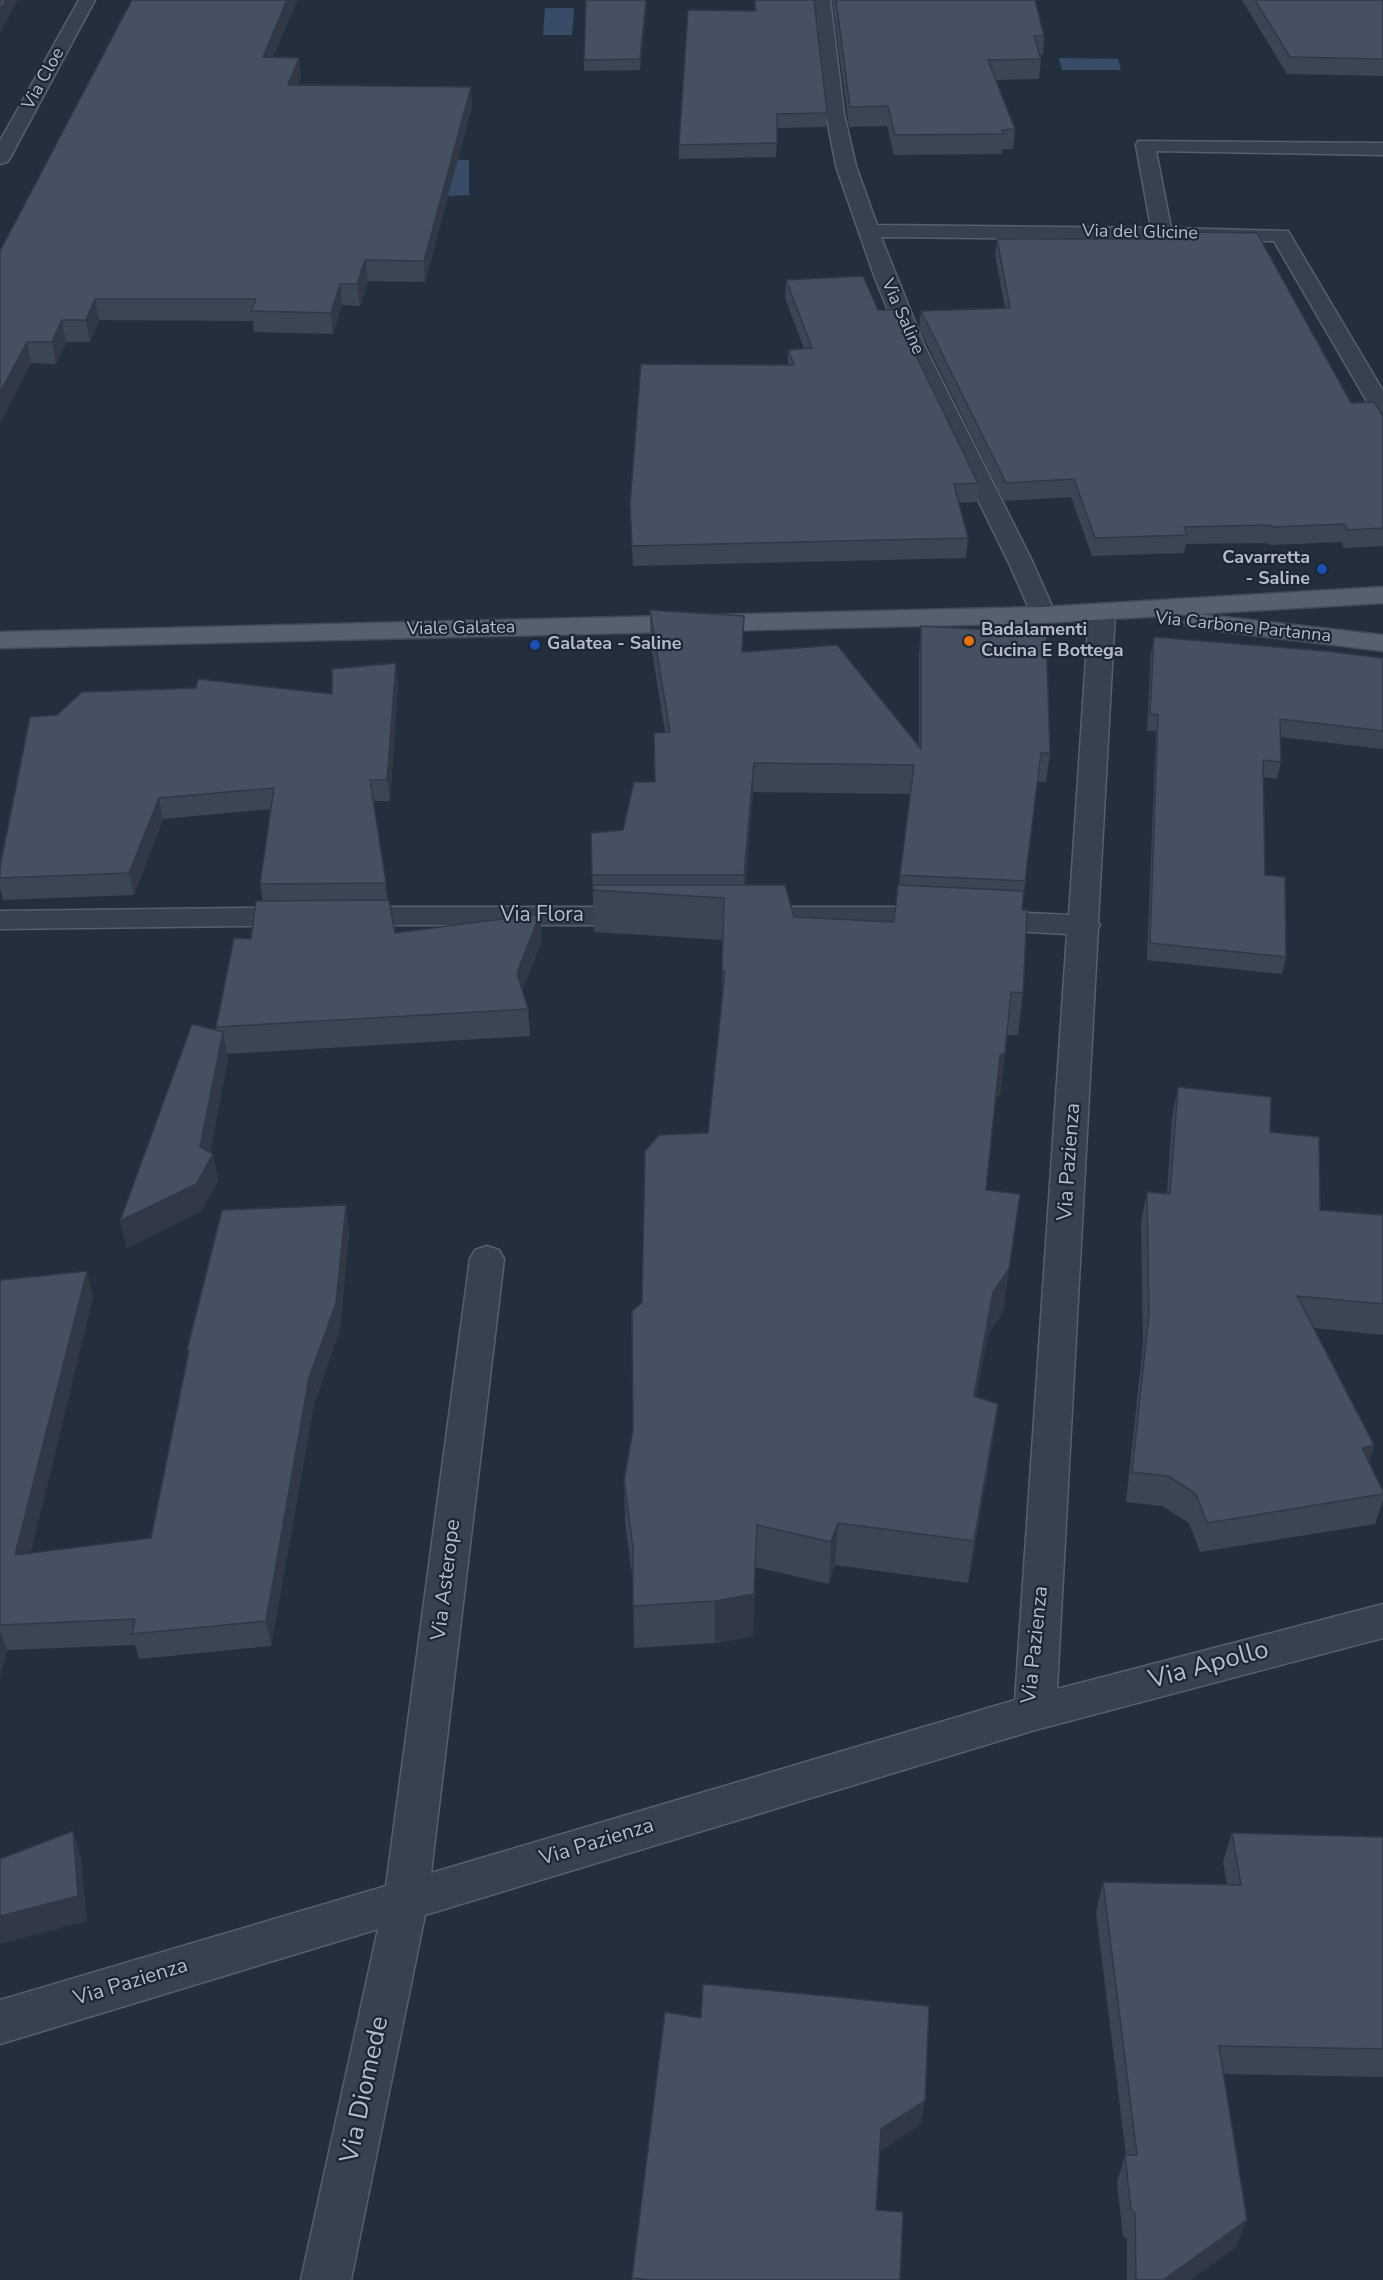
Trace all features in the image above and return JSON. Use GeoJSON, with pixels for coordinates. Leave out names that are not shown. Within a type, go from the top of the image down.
{"type":"FeatureCollection","features":[{"type":"Feature","properties":{"kind":"main road"},"geometry":{"type":"LineString","coordinates":[[1102,612],[1383,595]]}},
{"type":"Feature","properties":{"kind":"main road","name":"Viale Galatea"},"geometry":{"type":"LineString","coordinates":[[0,640],[1102,612]]}},
{"type":"Feature","properties":{"kind":"main road","name":"Via Carbone Partanna"},"geometry":{"type":"LineString","coordinates":[[1102,612],[1383,643]]}},
{"type":"Feature","properties":{"kind":"street","name":"Via Cloe"},"geometry":{"type":"LineString","coordinates":[[0,158],[87,0]]}},
{"type":"Feature","properties":{"kind":"street","name":"Via Saline"},"geometry":{"type":"LineString","coordinates":[[822,0],[835,114],[846,166],[868,231],[913,345],[1021,563],[1043,615]]}},
{"type":"Feature","properties":{"kind":"street"},"geometry":{"type":"LineString","coordinates":[[1162,234],[1145,145],[1383,149]]}},
{"type":"Feature","properties":{"kind":"street","name":"Via del Glicine"},"geometry":{"type":"LineString","coordinates":[[868,231],[1281,235],[1383,410]]}},
{"type":"Feature","properties":{"kind":"street","name":"Via Pazienza"},"geometry":{"type":"LineString","coordinates":[[0,2022],[1035,1712],[1085,925],[1102,612]]}},
{"type":"Feature","properties":{"kind":"street","name":"Via Flora"},"geometry":{"type":"LineString","coordinates":[[0,920],[325,916],[669,916]]}},
{"type":"Feature","properties":{"kind":"street"},"geometry":{"type":"LineString","coordinates":[[729,916],[907,916],[1085,925]]}},
{"type":"Feature","properties":{"kind":"street","name":"Via Asterope"},"geometry":{"type":"LineString","coordinates":[[406,1900],[487,1259]]}},
{"type":"Feature","properties":{"kind":"street","name":"Via Apollo"},"geometry":{"type":"LineString","coordinates":[[1035,1712],[1383,1621]]}},
{"type":"Feature","properties":{"kind":"street","name":"Via Diomede"},"geometry":{"type":"LineString","coordinates":[[326,2280],[406,1900]]}},
{"type":"Feature","properties":{"kind":"water"},"geometry":{"type":"Polygon","coordinates":[[[545,8],[574,8],[572,35],[543,35],[545,8]]]}},
{"type":"Feature","properties":{"kind":"water"},"geometry":{"type":"Polygon","coordinates":[[[1059,58],[1118,59],[1121,70],[1062,70],[1059,58]]]}},
{"type":"Feature","properties":{"kind":"water"},"geometry":{"type":"Polygon","coordinates":[[[469,160],[469,195],[420,197],[421,161],[469,160]]]}},
{"type":"Feature","properties":{"kind":"building"},"geometry":{"type":"Polygon","coordinates":[[[0,0],[6,0],[0,11],[0,0]]]}},
{"type":"Feature","properties":{"kind":"building"},"geometry":{"type":"Polygon","coordinates":[[[132,0],[287,0],[263,57],[299,58],[288,85],[471,87],[424,261],[365,260],[357,284],[340,284],[331,313],[251,311],[256,299],[95,299],[86,320],[62,320],[52,342],[27,342],[0,392],[0,251],[132,0]]]}},
{"type":"Feature","properties":{"kind":"building"},"geometry":{"type":"Polygon","coordinates":[[[586,0],[646,0],[640,59],[584,60],[586,0]]]}},
{"type":"Feature","properties":{"kind":"building"},"geometry":{"type":"Polygon","coordinates":[[[755,0],[814,0],[827,113],[777,114],[777,143],[679,145],[688,10],[756,11],[755,0]]]}},
{"type":"Feature","properties":{"kind":"building"},"geometry":{"type":"Polygon","coordinates":[[[836,0],[1035,0],[1044,36],[1034,36],[1041,59],[988,60],[1015,129],[1002,130],[1003,134],[895,135],[888,106],[850,107],[836,0]]]}},
{"type":"Feature","properties":{"kind":"building"},"geometry":{"type":"Polygon","coordinates":[[[1255,0],[1383,0],[1383,59],[1290,57],[1255,0]]]}},
{"type":"Feature","properties":{"kind":"building"},"geometry":{"type":"Polygon","coordinates":[[[1194,232],[1257,233],[1351,403],[1374,402],[1383,416],[1383,528],[1347,530],[1345,524],[1184,527],[1187,535],[1095,538],[1074,479],[1006,483],[921,311],[1010,308],[997,239],[1198,239],[1194,232]]]}},
{"type":"Feature","properties":{"kind":"building"},"geometry":{"type":"Polygon","coordinates":[[[863,276],[878,310],[894,310],[978,483],[954,484],[968,538],[632,546],[630,504],[641,364],[794,365],[788,350],[812,348],[786,280],[863,276]]]}},
{"type":"Feature","properties":{"kind":"building"},"geometry":{"type":"Polygon","coordinates":[[[650,610],[744,616],[742,652],[837,645],[921,749],[921,626],[1046,633],[1050,753],[1041,753],[1025,881],[900,875],[914,765],[754,763],[744,875],[592,875],[591,833],[623,830],[634,782],[655,782],[654,733],[670,732],[650,610]]]}},
{"type":"Feature","properties":{"kind":"building"},"geometry":{"type":"Polygon","coordinates":[[[1154,637],[1383,658],[1383,731],[1280,719],[1281,762],[1263,760],[1265,875],[1285,877],[1286,957],[1150,943],[1158,715],[1150,714],[1154,637]]]}},
{"type":"Feature","properties":{"kind":"building"},"geometry":{"type":"Polygon","coordinates":[[[396,663],[387,780],[370,780],[386,883],[260,884],[274,788],[159,798],[129,873],[0,878],[0,867],[30,717],[57,715],[82,692],[196,688],[198,679],[332,694],[332,669],[396,663]]]}},
{"type":"Feature","properties":{"kind":"building"},"geometry":{"type":"Polygon","coordinates":[[[593,885],[785,885],[794,917],[894,922],[898,885],[1024,891],[1022,910],[1027,910],[1023,993],[1011,992],[1005,1053],[1000,1055],[986,1190],[1020,1194],[1009,1269],[993,1292],[974,1396],[998,1404],[974,1541],[838,1523],[831,1542],[757,1525],[754,1594],[715,1601],[633,1606],[633,1548],[624,1480],[633,1430],[632,1311],[642,1303],[645,1151],[659,1135],[708,1133],[725,972],[722,969],[724,898],[593,890],[593,885]]]}},
{"type":"Feature","properties":{"kind":"building"},"geometry":{"type":"Polygon","coordinates":[[[389,900],[395,933],[540,914],[517,973],[528,1009],[216,1027],[234,938],[251,939],[256,901],[389,900]]]}},
{"type":"Feature","properties":{"kind":"building"},"geometry":{"type":"Polygon","coordinates":[[[192,1024],[223,1032],[200,1147],[213,1154],[196,1184],[120,1221],[192,1024]]]}},
{"type":"Feature","properties":{"kind":"building"},"geometry":{"type":"Polygon","coordinates":[[[1178,1087],[1271,1097],[1270,1132],[1319,1137],[1320,1210],[1383,1215],[1383,1304],[1297,1296],[1374,1445],[1362,1448],[1383,1494],[1207,1523],[1196,1494],[1168,1476],[1132,1472],[1149,1314],[1147,1192],[1170,1194],[1178,1087]]]}},
{"type":"Feature","properties":{"kind":"building"},"geometry":{"type":"Polygon","coordinates":[[[346,1205],[336,1303],[309,1378],[266,1621],[132,1634],[135,1619],[0,1625],[1,1280],[87,1271],[15,1555],[151,1538],[189,1350],[187,1350],[222,1210],[346,1205]]]}},
{"type":"Feature","properties":{"kind":"building"},"geometry":{"type":"Polygon","coordinates":[[[73,1831],[78,1896],[0,1916],[0,1859],[73,1831]]]}},
{"type":"Feature","properties":{"kind":"building"},"geometry":{"type":"Polygon","coordinates":[[[1232,1833],[1383,1837],[1383,2049],[1219,2046],[1247,2220],[1163,2280],[1136,2280],[1135,2213],[1131,2210],[1125,2155],[1137,2155],[1103,1882],[1241,1885],[1232,1833]]]}},
{"type":"Feature","properties":{"kind":"building"},"geometry":{"type":"Polygon","coordinates":[[[703,1984],[929,2006],[925,2101],[881,2129],[876,2210],[903,2212],[900,2280],[650,2280],[632,2278],[665,2012],[701,2018],[703,1984]]]}},
{"type":"Feature","properties":{"kind":"place","name":"Cavarretta - Saline"},"geometry":{"type":"Point","coordinates":[1322,569]}},
{"type":"Feature","properties":{"kind":"place","name":"Badalamenti Cucina E Bottega"},"geometry":{"type":"Point","coordinates":[969,641]}},
{"type":"Feature","properties":{"kind":"place","name":"Galatea - Saline"},"geometry":{"type":"Point","coordinates":[535,645]}}]}
